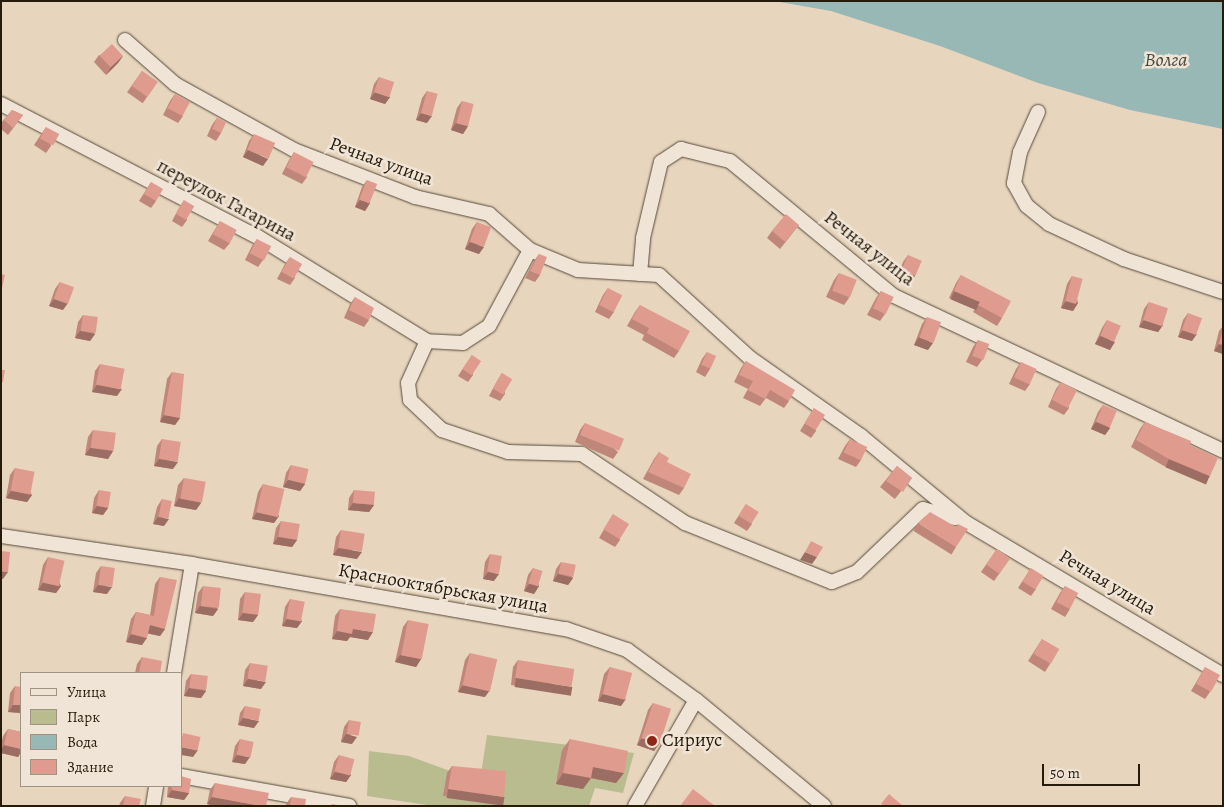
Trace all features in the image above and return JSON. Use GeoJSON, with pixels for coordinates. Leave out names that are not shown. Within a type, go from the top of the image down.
{"type":"FeatureCollection","features":[{"type":"Feature","properties":{"kind":"street","name":"Речная улица"},"geometry":{"type":"LineString","coordinates":[[125,40],[175,84],[294,150],[415,197],[489,214],[530,250],[578,270],[659,275],[750,358],[861,436],[965,522],[1223,675]]}},
{"type":"Feature","properties":{"kind":"street","name":"переулок Гагарина"},"geometry":{"type":"LineString","coordinates":[[1,104],[258,237],[428,341]]}},
{"type":"Feature","properties":{"kind":"street"},"geometry":{"type":"LineString","coordinates":[[1038,112],[1020,152],[1014,183],[1027,206],[1049,224],[1124,259],[1223,292]]}},
{"type":"Feature","properties":{"kind":"street","name":"Речная улица"},"geometry":{"type":"LineString","coordinates":[[640,274],[643,238],[661,162],[681,149],[730,161],[894,296],[1223,452]]}},
{"type":"Feature","properties":{"kind":"street"},"geometry":{"type":"LineString","coordinates":[[530,250],[489,326],[463,343],[428,341],[408,384],[410,400],[442,430],[508,452],[582,454],[686,523],[810,575],[832,582],[858,572],[923,509],[965,522]]}},
{"type":"Feature","properties":{"kind":"street","name":"Краснооктябрьская улица"},"geometry":{"type":"LineString","coordinates":[[1,536],[192,564],[566,629],[627,650],[696,700],[824,806]]}},
{"type":"Feature","properties":{"kind":"street"},"geometry":{"type":"LineString","coordinates":[[174,672],[192,564]]}},
{"type":"Feature","properties":{"kind":"street"},"geometry":{"type":"LineString","coordinates":[[635,806],[696,700]]}},
{"type":"Feature","properties":{"kind":"street"},"geometry":{"type":"LineString","coordinates":[[182,776],[349,806]]}},
{"type":"Feature","properties":{"kind":"street"},"geometry":{"type":"LineString","coordinates":[[153,806],[156,787]]}},
{"type":"Feature","properties":{"kind":"green space"},"geometry":{"type":"Polygon","coordinates":[[[487,735],[634,753],[623,793],[595,788],[589,806],[434,806],[367,796],[369,751],[409,756],[450,771],[481,774],[487,735]]]}},
{"type":"Feature","properties":{"kind":"water","name":"Волга"},"geometry":{"type":"Polygon","coordinates":[[[774,1],[1223,1],[1223,129],[1130,110],[1038,83],[940,46],[831,11],[774,1]]]}},
{"type":"Feature","properties":{"kind":"building"},"geometry":{"type":"Polygon","coordinates":[[[112,44],[123,56],[110,67],[100,56],[112,44]]]}},
{"type":"Feature","properties":{"kind":"building"},"geometry":{"type":"Polygon","coordinates":[[[142,71],[158,82],[147,97],[132,86],[142,71]]]}},
{"type":"Feature","properties":{"kind":"building"},"geometry":{"type":"Polygon","coordinates":[[[379,77],[394,82],[389,97],[374,92],[379,77]]]}},
{"type":"Feature","properties":{"kind":"building"},"geometry":{"type":"Polygon","coordinates":[[[427,91],[438,94],[432,116],[421,113],[427,91]]]}},
{"type":"Feature","properties":{"kind":"building"},"geometry":{"type":"Polygon","coordinates":[[[175,94],[190,102],[182,116],[167,108],[175,94]]]}},
{"type":"Feature","properties":{"kind":"building"},"geometry":{"type":"Polygon","coordinates":[[[462,101],[474,104],[468,126],[456,123],[462,101]]]}},
{"type":"Feature","properties":{"kind":"building"},"geometry":{"type":"Polygon","coordinates":[[[12,110],[23,115],[13,128],[4,120],[12,110]]]}},
{"type":"Feature","properties":{"kind":"building"},"geometry":{"type":"Polygon","coordinates":[[[217,118],[226,122],[221,133],[212,129],[217,118]]]}},
{"type":"Feature","properties":{"kind":"building"},"geometry":{"type":"Polygon","coordinates":[[[46,127],[59,134],[53,146],[40,138],[46,127]]]}},
{"type":"Feature","properties":{"kind":"building"},"geometry":{"type":"Polygon","coordinates":[[[254,134],[275,143],[269,159],[247,150],[254,134]]]}},
{"type":"Feature","properties":{"kind":"building"},"geometry":{"type":"Polygon","coordinates":[[[294,152],[314,162],[306,177],[286,167],[294,152]]]}},
{"type":"Feature","properties":{"kind":"building"},"geometry":{"type":"Polygon","coordinates":[[[367,180],[377,184],[369,204],[359,199],[367,180]]]}},
{"type":"Feature","properties":{"kind":"building"},"geometry":{"type":"Polygon","coordinates":[[[151,182],[163,189],[156,201],[144,194],[151,182]]]}},
{"type":"Feature","properties":{"kind":"building"},"geometry":{"type":"Polygon","coordinates":[[[184,200],[194,206],[186,220],[176,214],[184,200]]]}},
{"type":"Feature","properties":{"kind":"building"},"geometry":{"type":"Polygon","coordinates":[[[786,214],[799,225],[785,242],[772,231],[786,214]]]}},
{"type":"Feature","properties":{"kind":"building"},"geometry":{"type":"Polygon","coordinates":[[[220,221],[237,230],[230,243],[213,234],[220,221]]]}},
{"type":"Feature","properties":{"kind":"building"},"geometry":{"type":"Polygon","coordinates":[[[477,222],[491,227],[484,247],[470,242],[477,222]]]}},
{"type":"Feature","properties":{"kind":"building"},"geometry":{"type":"Polygon","coordinates":[[[257,239],[271,246],[264,261],[250,253],[257,239]]]}},
{"type":"Feature","properties":{"kind":"building"},"geometry":{"type":"Polygon","coordinates":[[[539,254],[547,257],[540,275],[530,271],[539,254]]]}},
{"type":"Feature","properties":{"kind":"building"},"geometry":{"type":"Polygon","coordinates":[[[908,255],[922,261],[916,276],[902,270],[908,255]]]}},
{"type":"Feature","properties":{"kind":"building"},"geometry":{"type":"Polygon","coordinates":[[[290,257],[302,264],[294,279],[282,272],[290,257]]]}},
{"type":"Feature","properties":{"kind":"building"},"geometry":{"type":"Polygon","coordinates":[[[839,273],[857,280],[850,298],[832,291],[839,273]]]}},
{"type":"Feature","properties":{"kind":"building"},"geometry":{"type":"Polygon","coordinates":[[[1,274],[5,275],[1,292],[1,274]]]}},
{"type":"Feature","properties":{"kind":"building"},"geometry":{"type":"Polygon","coordinates":[[[961,275],[1011,301],[1002,318],[978,305],[980,302],[954,291],[961,275]]]}},
{"type":"Feature","properties":{"kind":"building"},"geometry":{"type":"Polygon","coordinates":[[[1072,276],[1083,279],[1076,304],[1065,301],[1072,276]]]}},
{"type":"Feature","properties":{"kind":"building"},"geometry":{"type":"Polygon","coordinates":[[[60,282],[74,287],[68,304],[54,299],[60,282]]]}},
{"type":"Feature","properties":{"kind":"building"},"geometry":{"type":"Polygon","coordinates":[[[608,288],[622,295],[614,312],[599,305],[608,288]]]}},
{"type":"Feature","properties":{"kind":"building"},"geometry":{"type":"Polygon","coordinates":[[[881,291],[894,297],[886,314],[873,308],[881,291]]]}},
{"type":"Feature","properties":{"kind":"building"},"geometry":{"type":"Polygon","coordinates":[[[355,297],[374,308],[369,320],[349,310],[355,297]]]}},
{"type":"Feature","properties":{"kind":"building"},"geometry":{"type":"Polygon","coordinates":[[[1149,302],[1168,308],[1162,326],[1143,320],[1149,302]]]}},
{"type":"Feature","properties":{"kind":"building"},"geometry":{"type":"Polygon","coordinates":[[[640,305],[690,331],[679,351],[647,333],[649,328],[632,319],[640,305]]]}},
{"type":"Feature","properties":{"kind":"building"},"geometry":{"type":"Polygon","coordinates":[[[1188,313],[1202,318],[1196,335],[1182,330],[1188,313]]]}},
{"type":"Feature","properties":{"kind":"building"},"geometry":{"type":"Polygon","coordinates":[[[83,315],[98,317],[96,333],[81,331],[83,315]]]}},
{"type":"Feature","properties":{"kind":"building"},"geometry":{"type":"Polygon","coordinates":[[[927,317],[941,322],[934,343],[919,338],[927,317]]]}},
{"type":"Feature","properties":{"kind":"building"},"geometry":{"type":"Polygon","coordinates":[[[1107,320],[1121,326],[1114,342],[1100,336],[1107,320]]]}},
{"type":"Feature","properties":{"kind":"building"},"geometry":{"type":"Polygon","coordinates":[[[1223,329],[1223,345],[1219,344],[1223,329]]]}},
{"type":"Feature","properties":{"kind":"building"},"geometry":{"type":"Polygon","coordinates":[[[978,340],[989,344],[983,360],[972,356],[978,340]]]}},
{"type":"Feature","properties":{"kind":"building"},"geometry":{"type":"Polygon","coordinates":[[[707,352],[716,356],[710,369],[701,365],[707,352]]]}},
{"type":"Feature","properties":{"kind":"building"},"geometry":{"type":"Polygon","coordinates":[[[472,355],[481,361],[472,375],[462,369],[472,355]]]}},
{"type":"Feature","properties":{"kind":"building"},"geometry":{"type":"Polygon","coordinates":[[[746,361],[795,390],[789,401],[770,390],[765,399],[748,390],[753,381],[739,375],[746,361]]]}},
{"type":"Feature","properties":{"kind":"building"},"geometry":{"type":"Polygon","coordinates":[[[1021,362],[1037,369],[1030,384],[1014,378],[1021,362]]]}},
{"type":"Feature","properties":{"kind":"building"},"geometry":{"type":"Polygon","coordinates":[[[100,364],[125,369],[121,389],[96,385],[100,364]]]}},
{"type":"Feature","properties":{"kind":"building"},"geometry":{"type":"Polygon","coordinates":[[[1,370],[5,370],[3,382],[1,382],[1,370]]]}},
{"type":"Feature","properties":{"kind":"building"},"geometry":{"type":"Polygon","coordinates":[[[172,372],[184,374],[180,418],[164,415],[172,372]]]}},
{"type":"Feature","properties":{"kind":"building"},"geometry":{"type":"Polygon","coordinates":[[[502,373],[512,379],[503,395],[493,388],[502,373]]]}},
{"type":"Feature","properties":{"kind":"building"},"geometry":{"type":"Polygon","coordinates":[[[1061,382],[1077,390],[1068,408],[1052,400],[1061,382]]]}},
{"type":"Feature","properties":{"kind":"building"},"geometry":{"type":"Polygon","coordinates":[[[1103,405],[1117,411],[1110,427],[1096,422],[1103,405]]]}},
{"type":"Feature","properties":{"kind":"building"},"geometry":{"type":"Polygon","coordinates":[[[814,408],[825,415],[815,430],[804,423],[814,408]]]}},
{"type":"Feature","properties":{"kind":"building"},"geometry":{"type":"Polygon","coordinates":[[[1145,422],[1191,441],[1190,445],[1218,458],[1210,476],[1169,459],[1136,440],[1145,422]]]}},
{"type":"Feature","properties":{"kind":"building"},"geometry":{"type":"Polygon","coordinates":[[[585,423],[624,439],[619,451],[580,435],[585,423]]]}},
{"type":"Feature","properties":{"kind":"building"},"geometry":{"type":"Polygon","coordinates":[[[93,430],[116,433],[114,451],[91,448],[93,430]]]}},
{"type":"Feature","properties":{"kind":"building"},"geometry":{"type":"Polygon","coordinates":[[[162,439],[181,442],[178,462],[159,459],[162,439]]]}},
{"type":"Feature","properties":{"kind":"building"},"geometry":{"type":"Polygon","coordinates":[[[850,439],[867,447],[861,461],[844,453],[850,439]]]}},
{"type":"Feature","properties":{"kind":"building"},"geometry":{"type":"Polygon","coordinates":[[[659,452],[669,458],[667,462],[691,474],[684,488],[648,472],[659,452]]]}},
{"type":"Feature","properties":{"kind":"building"},"geometry":{"type":"Polygon","coordinates":[[[291,465],[309,469],[305,484],[288,480],[291,465]]]}},
{"type":"Feature","properties":{"kind":"building"},"geometry":{"type":"Polygon","coordinates":[[[897,466],[912,478],[903,492],[886,481],[897,466]]]}},
{"type":"Feature","properties":{"kind":"building"},"geometry":{"type":"Polygon","coordinates":[[[15,468],[35,472],[30,494],[11,491],[15,468]]]}},
{"type":"Feature","properties":{"kind":"building"},"geometry":{"type":"Polygon","coordinates":[[[184,478],[206,482],[202,503],[180,499],[184,478]]]}},
{"type":"Feature","properties":{"kind":"building"},"geometry":{"type":"Polygon","coordinates":[[[263,484],[284,489],[278,517],[256,512],[263,484]]]}},
{"type":"Feature","properties":{"kind":"building"},"geometry":{"type":"Polygon","coordinates":[[[99,490],[111,492],[108,508],[96,506],[99,490]]]}},
{"type":"Feature","properties":{"kind":"building"},"geometry":{"type":"Polygon","coordinates":[[[354,490],[375,492],[374,505],[353,503],[354,490]]]}},
{"type":"Feature","properties":{"kind":"building"},"geometry":{"type":"Polygon","coordinates":[[[162,499],[172,501],[168,519],[159,517],[162,499]]]}},
{"type":"Feature","properties":{"kind":"building"},"geometry":{"type":"Polygon","coordinates":[[[746,504],[759,512],[751,524],[739,516],[746,504]]]}},
{"type":"Feature","properties":{"kind":"building"},"geometry":{"type":"Polygon","coordinates":[[[930,512],[956,527],[958,524],[968,529],[956,547],[918,523],[930,512]]]}},
{"type":"Feature","properties":{"kind":"building"},"geometry":{"type":"Polygon","coordinates":[[[613,514],[629,524],[620,539],[603,529],[613,514]]]}},
{"type":"Feature","properties":{"kind":"building"},"geometry":{"type":"Polygon","coordinates":[[[281,521],[300,524],[297,540],[278,537],[281,521]]]}},
{"type":"Feature","properties":{"kind":"building"},"geometry":{"type":"Polygon","coordinates":[[[341,530],[365,534],[362,552],[338,548],[341,530]]]}},
{"type":"Feature","properties":{"kind":"building"},"geometry":{"type":"Polygon","coordinates":[[[811,541],[823,547],[817,557],[805,552],[811,541]]]}},
{"type":"Feature","properties":{"kind":"building"},"geometry":{"type":"Polygon","coordinates":[[[997,549],[1010,558],[999,574],[986,565],[997,549]]]}},
{"type":"Feature","properties":{"kind":"building"},"geometry":{"type":"Polygon","coordinates":[[[1,551],[10,552],[8,572],[1,571],[1,551]]]}},
{"type":"Feature","properties":{"kind":"building"},"geometry":{"type":"Polygon","coordinates":[[[490,554],[502,556],[499,574],[487,572],[490,554]]]}},
{"type":"Feature","properties":{"kind":"building"},"geometry":{"type":"Polygon","coordinates":[[[48,557],[65,561],[59,586],[42,582],[48,557]]]}},
{"type":"Feature","properties":{"kind":"building"},"geometry":{"type":"Polygon","coordinates":[[[561,562],[576,565],[573,577],[559,574],[561,562]]]}},
{"type":"Feature","properties":{"kind":"building"},"geometry":{"type":"Polygon","coordinates":[[[101,566],[115,568],[112,587],[98,585],[101,566]]]}},
{"type":"Feature","properties":{"kind":"building"},"geometry":{"type":"Polygon","coordinates":[[[533,568],[543,571],[538,586],[528,583],[533,568]]]}},
{"type":"Feature","properties":{"kind":"building"},"geometry":{"type":"Polygon","coordinates":[[[1031,568],[1044,576],[1035,590],[1023,582],[1031,568]]]}},
{"type":"Feature","properties":{"kind":"building"},"geometry":{"type":"Polygon","coordinates":[[[160,577],[177,580],[165,629],[150,625],[147,638],[131,634],[136,612],[154,616],[160,577]]]}},
{"type":"Feature","properties":{"kind":"building"},"geometry":{"type":"Polygon","coordinates":[[[203,586],[221,588],[219,608],[201,606],[203,586]]]}},
{"type":"Feature","properties":{"kind":"building"},"geometry":{"type":"Polygon","coordinates":[[[1065,586],[1078,593],[1070,609],[1057,602],[1065,586]]]}},
{"type":"Feature","properties":{"kind":"building"},"geometry":{"type":"Polygon","coordinates":[[[245,592],[261,594],[258,615],[242,613],[245,592]]]}},
{"type":"Feature","properties":{"kind":"building"},"geometry":{"type":"Polygon","coordinates":[[[290,599],[305,602],[301,621],[286,619],[290,599]]]}},
{"type":"Feature","properties":{"kind":"building"},"geometry":{"type":"Polygon","coordinates":[[[340,609],[376,614],[373,632],[353,629],[352,634],[337,631],[340,609]]]}},
{"type":"Feature","properties":{"kind":"building"},"geometry":{"type":"Polygon","coordinates":[[[408,620],[429,624],[422,659],[401,655],[408,620]]]}},
{"type":"Feature","properties":{"kind":"building"},"geometry":{"type":"Polygon","coordinates":[[[1042,639],[1059,649],[1051,664],[1034,654],[1042,639]]]}},
{"type":"Feature","properties":{"kind":"building"},"geometry":{"type":"Polygon","coordinates":[[[470,653],[497,659],[490,691],[463,685],[470,653]]]}},
{"type":"Feature","properties":{"kind":"building"},"geometry":{"type":"Polygon","coordinates":[[[142,657],[162,661],[160,672],[139,672],[142,657]]]}},
{"type":"Feature","properties":{"kind":"building"},"geometry":{"type":"Polygon","coordinates":[[[518,660],[574,669],[571,687],[515,678],[518,660]]]}},
{"type":"Feature","properties":{"kind":"building"},"geometry":{"type":"Polygon","coordinates":[[[250,663],[268,666],[265,682],[247,679],[250,663]]]}},
{"type":"Feature","properties":{"kind":"building"},"geometry":{"type":"Polygon","coordinates":[[[610,667],[632,673],[625,700],[603,694],[610,667]]]}},
{"type":"Feature","properties":{"kind":"building"},"geometry":{"type":"Polygon","coordinates":[[[1205,667],[1220,675],[1211,692],[1196,684],[1205,667]]]}},
{"type":"Feature","properties":{"kind":"building"},"geometry":{"type":"Polygon","coordinates":[[[191,674],[208,676],[206,690],[189,688],[191,674]]]}},
{"type":"Feature","properties":{"kind":"building"},"geometry":{"type":"Polygon","coordinates":[[[15,686],[20,687],[20,705],[13,705],[15,686]]]}},
{"type":"Feature","properties":{"kind":"building"},"geometry":{"type":"Polygon","coordinates":[[[653,703],[671,709],[660,744],[642,738],[653,703]]]}},
{"type":"Feature","properties":{"kind":"building"},"geometry":{"type":"Polygon","coordinates":[[[245,706],[261,709],[258,721],[243,718],[245,706]]]}},
{"type":"Feature","properties":{"kind":"building"},"geometry":{"type":"Polygon","coordinates":[[[349,720],[361,722],[359,736],[347,734],[349,720]]]}},
{"type":"Feature","properties":{"kind":"building"},"geometry":{"type":"Polygon","coordinates":[[[8,729],[20,732],[20,749],[4,745],[8,729]]]}},
{"type":"Feature","properties":{"kind":"building"},"geometry":{"type":"Polygon","coordinates":[[[183,733],[201,737],[197,751],[182,747],[183,733]]]}},
{"type":"Feature","properties":{"kind":"building"},"geometry":{"type":"Polygon","coordinates":[[[240,739],[254,742],[250,758],[237,755],[240,739]]]}},
{"type":"Feature","properties":{"kind":"building"},"geometry":{"type":"Polygon","coordinates":[[[570,739],[628,751],[624,773],[593,767],[591,778],[563,773],[570,739]]]}},
{"type":"Feature","properties":{"kind":"building"},"geometry":{"type":"Polygon","coordinates":[[[339,755],[354,759],[350,776],[335,771],[339,755]]]}},
{"type":"Feature","properties":{"kind":"building"},"geometry":{"type":"Polygon","coordinates":[[[452,766],[506,771],[504,797],[448,789],[452,766]]]}},
{"type":"Feature","properties":{"kind":"building"},"geometry":{"type":"Polygon","coordinates":[[[182,776],[191,779],[189,793],[172,790],[172,787],[182,787],[182,776]]]}},
{"type":"Feature","properties":{"kind":"building"},"geometry":{"type":"Polygon","coordinates":[[[215,783],[269,793],[266,806],[212,797],[215,783]]]}},
{"type":"Feature","properties":{"kind":"building"},"geometry":{"type":"Polygon","coordinates":[[[693,789],[715,806],[680,806],[693,789]]]}},
{"type":"Feature","properties":{"kind":"building"},"geometry":{"type":"Polygon","coordinates":[[[889,794],[903,806],[884,806],[881,804],[889,794]]]}},
{"type":"Feature","properties":{"kind":"building"},"geometry":{"type":"Polygon","coordinates":[[[125,796],[141,799],[139,806],[123,806],[125,796]]]}},
{"type":"Feature","properties":{"kind":"building"},"geometry":{"type":"Polygon","coordinates":[[[291,797],[306,799],[305,806],[290,806],[291,797]]]}},
{"type":"Feature","properties":{"kind":"place","name":"Сириус"},"geometry":{"type":"Point","coordinates":[652,741]}}]}
